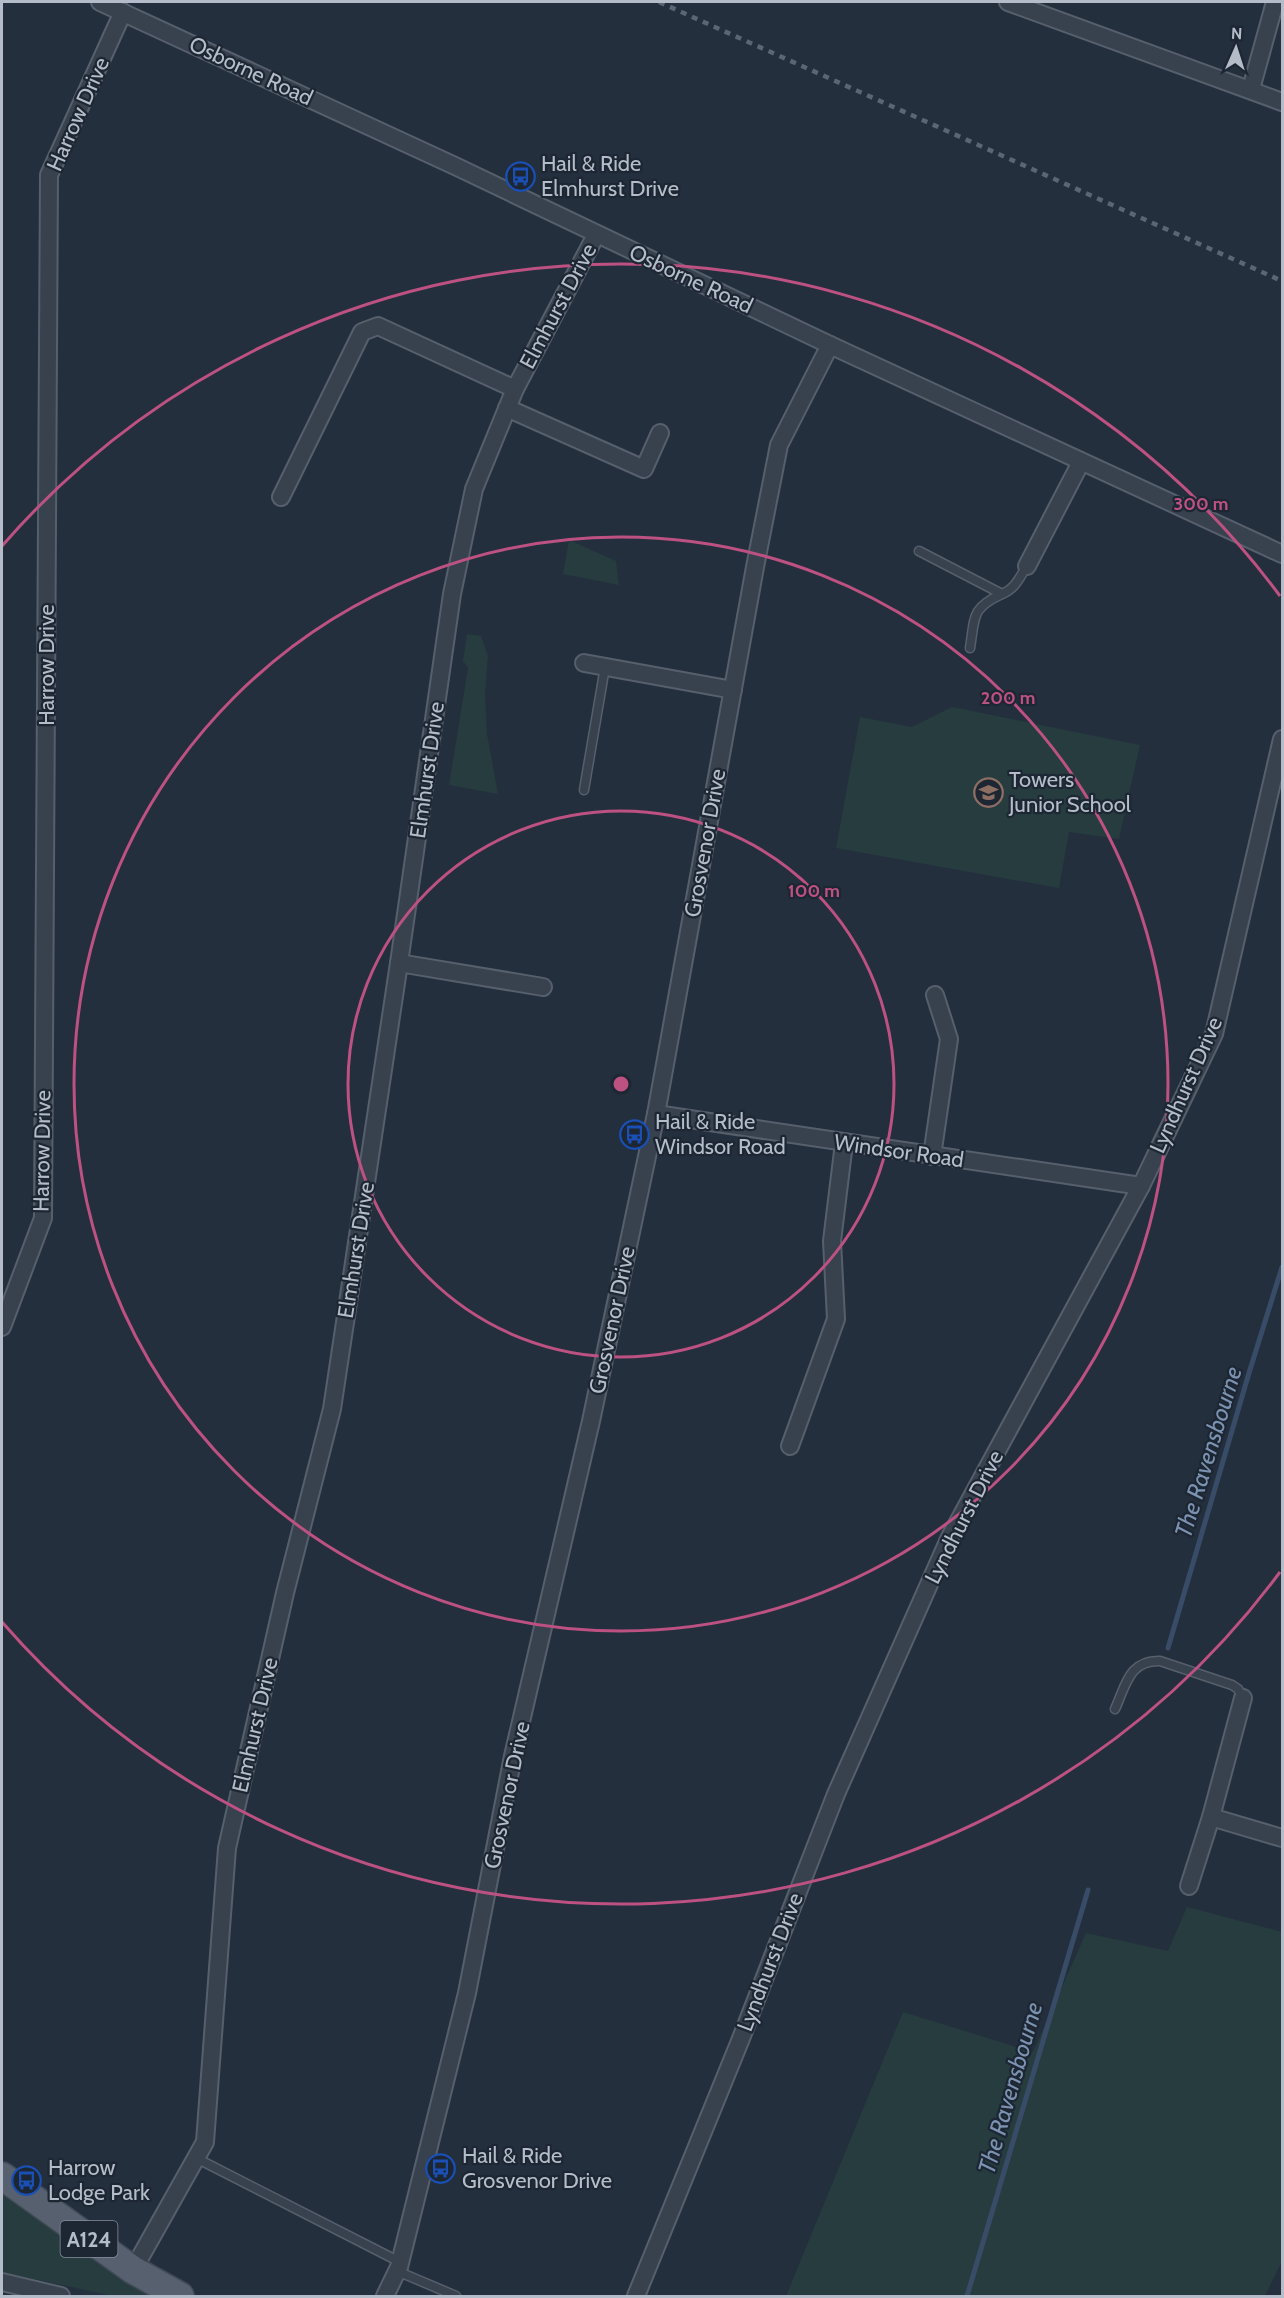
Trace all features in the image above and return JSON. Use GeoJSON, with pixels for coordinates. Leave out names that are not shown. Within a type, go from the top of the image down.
{"type":"FeatureCollection","features":[{"type":"Feature","properties":{"kind":"main road","name":"A124"},"geometry":{"type":"LineString","coordinates":[[2,2176],[133,2270],[180,2296]]}},
{"type":"Feature","properties":{"kind":"street","name":"Osborne Road"},"geometry":{"type":"LineString","coordinates":[[100,2],[434,156],[830,345],[1282,554]]}},
{"type":"Feature","properties":{"kind":"street"},"geometry":{"type":"LineString","coordinates":[[1008,2],[1282,102]]}},
{"type":"Feature","properties":{"kind":"street"},"geometry":{"type":"LineString","coordinates":[[1251,89],[1275,2]]}},
{"type":"Feature","properties":{"kind":"street","name":"Harrow Drive"},"geometry":{"type":"LineString","coordinates":[[2,1327],[43,1218],[49,175],[123,12]]}},
{"type":"Feature","properties":{"kind":"street","name":"Elmhurst Drive"},"geometry":{"type":"LineString","coordinates":[[133,2270],[205,2142],[226,1848],[285,1593],[332,1408],[452,594],[476,483],[515,389],[596,235]]}},
{"type":"Feature","properties":{"kind":"street"},"geometry":{"type":"LineString","coordinates":[[281,497],[362,332],[378,326],[515,389]]}},
{"type":"Feature","properties":{"kind":"street","name":"Grosvenor Drive"},"geometry":{"type":"LineString","coordinates":[[384,2296],[398,2267],[467,1993],[513,1756],[591,1421],[656,1113],[779,445],[830,345]]}},
{"type":"Feature","properties":{"kind":"street"},"geometry":{"type":"LineString","coordinates":[[507,408],[644,469],[660,433]]}},
{"type":"Feature","properties":{"kind":"street"},"geometry":{"type":"LineString","coordinates":[[1027,566],[1081,462]]}},
{"type":"Feature","properties":{"kind":"street"},"geometry":{"type":"LineString","coordinates":[[584,663],[733,690]]}},
{"type":"Feature","properties":{"kind":"street","name":"Lyndhurst Drive"},"geometry":{"type":"LineString","coordinates":[[636,2296],[740,2041],[836,1794],[950,1537],[1141,1186],[1214,1034],[1282,739]]}},
{"type":"Feature","properties":{"kind":"street"},"geometry":{"type":"LineString","coordinates":[[399,963],[543,987]]}},
{"type":"Feature","properties":{"kind":"street"},"geometry":{"type":"LineString","coordinates":[[932,1156],[949,1039],[935,995]]}},
{"type":"Feature","properties":{"kind":"street","name":"Windsor Road"},"geometry":{"type":"LineString","coordinates":[[656,1113],[1141,1186]]}},
{"type":"Feature","properties":{"kind":"street"},"geometry":{"type":"LineString","coordinates":[[790,1446],[836,1320],[832,1241],[844,1143]]}},
{"type":"Feature","properties":{"kind":"street"},"geometry":{"type":"LineString","coordinates":[[1189,1886],[1211,1817],[1243,1698]]}},
{"type":"Feature","properties":{"kind":"street"},"geometry":{"type":"LineString","coordinates":[[1211,1817],[1282,1838]]}},
{"type":"Feature","properties":{"kind":"street"},"geometry":{"type":"LineString","coordinates":[[2,2282],[60,2296]]}},
{"type":"Feature","properties":{"kind":"lane"},"geometry":{"type":"LineString","coordinates":[[919,551],[1002,594]]}},
{"type":"Feature","properties":{"kind":"lane"},"geometry":{"type":"LineString","coordinates":[[970,648],[976,612],[981,604],[1017,584],[1027,566]]}},
{"type":"Feature","properties":{"kind":"lane"},"geometry":{"type":"LineString","coordinates":[[584,790],[605,667]]}},
{"type":"Feature","properties":{"kind":"lane"},"geometry":{"type":"LineString","coordinates":[[1115,1708],[1133,1670],[1149,1661],[1160,1661],[1232,1685],[1238,1689],[1243,1698]]}},
{"type":"Feature","properties":{"kind":"lane"},"geometry":{"type":"LineString","coordinates":[[196,2158],[456,2296]]}},
{"type":"Feature","properties":{"kind":"green space"},"geometry":{"type":"Polygon","coordinates":[[[569,540],[616,561],[619,585],[563,574],[569,540]]]}},
{"type":"Feature","properties":{"kind":"green space"},"geometry":{"type":"Polygon","coordinates":[[[467,634],[481,636],[488,656],[485,694],[487,734],[498,794],[449,785],[468,668],[463,661],[467,634]]]}},
{"type":"Feature","properties":{"kind":"green space"},"geometry":{"type":"Polygon","coordinates":[[[952,707],[1140,745],[1119,839],[1069,832],[1059,888],[836,848],[860,717],[912,727],[952,707]]]}},
{"type":"Feature","properties":{"kind":"green space"},"geometry":{"type":"Polygon","coordinates":[[[1187,1907],[1282,1932],[1282,2261],[1265,2296],[786,2296],[903,2012],[1033,2052],[1086,1933],[1168,1951],[1187,1907]]]}},
{"type":"Feature","properties":{"kind":"green space"},"geometry":{"type":"Polygon","coordinates":[[[2,2188],[163,2296],[113,2296],[2,2272],[2,2188]]]}},
{"type":"Feature","properties":{"kind":"waterway","name":"The Ravensbourne"},"geometry":{"type":"LineString","coordinates":[[1168,1648],[1282,1267]]}},
{"type":"Feature","properties":{"kind":"waterway","name":"The Ravensbourne"},"geometry":{"type":"LineString","coordinates":[[967,2296],[1088,1890]]}},
{"type":"Feature","properties":{"kind":"railway"},"geometry":{"type":"LineString","coordinates":[[659,2],[1282,281]]}},
{"type":"Feature","properties":{"kind":"place","name":"Hail & Ride Elmhurst Drive"},"geometry":{"type":"Point","coordinates":[520,176]}},
{"type":"Feature","properties":{"kind":"place","name":"Towers Junior School"},"geometry":{"type":"Point","coordinates":[988,792]}},
{"type":"Feature","properties":{"kind":"place","name":"Hail & Ride Windsor Road"},"geometry":{"type":"Point","coordinates":[634,1134]}},
{"type":"Feature","properties":{"kind":"place","name":"Hail & Ride Grosvenor Drive"},"geometry":{"type":"Point","coordinates":[441,2168]}},
{"type":"Feature","properties":{"kind":"place","name":"Harrow Lodge Park"},"geometry":{"type":"Point","coordinates":[27,2180]}}]}
